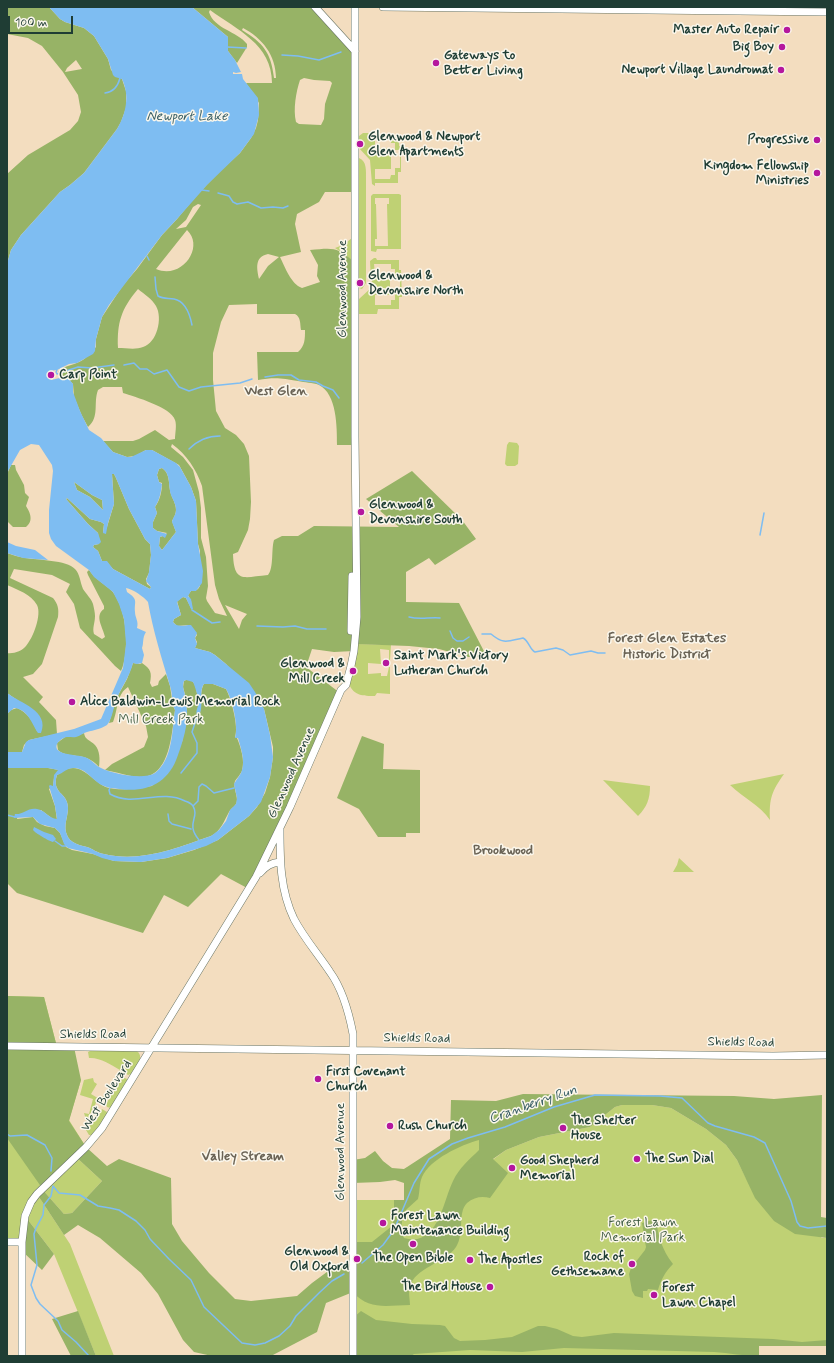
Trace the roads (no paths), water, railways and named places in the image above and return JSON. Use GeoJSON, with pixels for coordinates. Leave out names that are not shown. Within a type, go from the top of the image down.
{"type":"FeatureCollection","features":[{"type":"Feature","properties":{"kind":"street"},"geometry":{"type":"LineString","coordinates":[[315,7],[355,51]]}},
{"type":"Feature","properties":{"kind":"street","name":"Glenwood Avenue"},"geometry":{"type":"LineString","coordinates":[[353,1356],[353,1034],[347,1006],[331,972],[307,940],[293,917],[284,890],[280,862],[280,827],[341,690],[346,685],[354,651],[354,594],[357,533],[355,526],[355,7]]}},
{"type":"Feature","properties":{"kind":"street"},"geometry":{"type":"LineString","coordinates":[[383,7],[808,9],[827,12]]}},
{"type":"Feature","properties":{"kind":"street","name":"West Boulevard"},"geometry":{"type":"LineString","coordinates":[[22,1356],[23,1222],[31,1202],[42,1189],[74,1160],[96,1136],[114,1110],[256,877],[280,827]]}},
{"type":"Feature","properties":{"kind":"street","name":"West Boulevard"},"geometry":{"type":"LineString","coordinates":[[256,877],[267,866],[280,862]]}},
{"type":"Feature","properties":{"kind":"street","name":"Shields Road"},"geometry":{"type":"LineString","coordinates":[[7,1046],[773,1056],[827,1055]]}},
{"type":"Feature","properties":{"kind":"street"},"geometry":{"type":"LineString","coordinates":[[7,1242],[22,1242]]}},
{"type":"Feature","properties":{"kind":"water","name":"Newport Lake"},"geometry":{"type":"Polygon","coordinates":[[[49,7],[192,7],[228,37],[228,51],[235,60],[241,72],[233,72],[233,74],[242,74],[243,79],[258,98],[259,115],[254,134],[240,153],[207,185],[162,235],[109,305],[102,317],[96,339],[95,351],[93,354],[77,363],[69,364],[57,370],[50,371],[48,375],[49,377],[52,375],[51,380],[64,377],[68,378],[73,384],[73,392],[89,430],[101,438],[113,452],[131,457],[146,450],[152,450],[176,463],[180,467],[191,487],[196,501],[198,544],[203,571],[202,583],[196,591],[191,591],[188,596],[191,599],[193,609],[191,609],[186,598],[183,597],[177,602],[181,615],[174,619],[173,622],[179,626],[191,625],[197,633],[195,638],[197,644],[195,648],[215,655],[249,683],[264,709],[270,735],[273,757],[270,777],[261,802],[249,816],[218,840],[206,846],[167,858],[141,862],[114,861],[68,848],[64,844],[60,833],[55,828],[40,824],[33,817],[14,818],[15,814],[34,809],[40,810],[52,818],[57,819],[49,786],[53,786],[54,775],[58,770],[48,768],[7,768],[7,752],[22,752],[26,742],[29,740],[74,729],[101,719],[123,668],[126,644],[124,619],[113,592],[94,577],[89,570],[56,546],[51,539],[49,533],[49,510],[53,471],[52,465],[39,445],[31,444],[20,450],[8,471],[7,485],[7,264],[11,250],[21,235],[60,192],[84,173],[117,129],[123,117],[126,105],[126,92],[122,79],[113,75],[108,59],[94,36],[84,28],[60,19],[49,7]],[[162,468],[159,469],[157,475],[159,482],[162,484],[161,493],[155,507],[157,513],[153,522],[153,528],[167,534],[165,538],[162,536],[160,537],[159,546],[162,550],[176,532],[172,522],[176,510],[170,491],[167,473],[162,468]],[[112,474],[114,504],[106,534],[103,533],[104,524],[90,519],[67,498],[66,499],[98,533],[101,542],[93,547],[98,551],[102,561],[107,561],[113,569],[150,589],[151,587],[146,581],[149,572],[151,555],[150,544],[145,539],[129,509],[114,474],[112,474]],[[74,482],[77,490],[90,497],[103,510],[102,500],[92,495],[74,482]],[[126,588],[127,592],[135,599],[135,612],[138,623],[137,628],[146,632],[142,648],[144,655],[142,663],[133,663],[117,698],[111,719],[107,725],[76,737],[63,738],[57,743],[57,748],[62,753],[87,758],[99,767],[106,770],[120,774],[143,776],[155,773],[165,760],[171,744],[175,710],[171,689],[155,634],[148,602],[132,590],[126,588]],[[186,680],[183,683],[187,710],[185,733],[174,765],[163,779],[148,787],[129,790],[106,787],[97,782],[84,771],[76,768],[68,769],[57,775],[56,786],[65,799],[68,808],[66,832],[68,838],[73,842],[99,853],[131,857],[158,853],[211,836],[219,830],[226,821],[230,810],[236,804],[237,798],[234,784],[241,773],[243,764],[238,738],[235,738],[236,727],[230,699],[226,689],[213,684],[204,684],[202,687],[201,709],[198,717],[197,711],[199,701],[194,684],[193,682],[186,680]]]}},
{"type":"Feature","properties":{"kind":"water"},"geometry":{"type":"Polygon","coordinates":[[[7,542],[16,546],[35,550],[48,560],[23,558],[7,553],[7,542]]]}},
{"type":"Feature","properties":{"kind":"water"},"geometry":{"type":"Polygon","coordinates":[[[7,693],[38,713],[43,725],[41,733],[38,733],[23,711],[14,708],[7,714],[7,693]]]}},
{"type":"Feature","properties":{"kind":"water"},"geometry":{"type":"Polygon","coordinates":[[[34,827],[53,835],[56,839],[53,842],[45,839],[33,830],[34,827]]]}},
{"type":"Feature","properties":{"kind":"waterway"},"geometry":{"type":"LineString","coordinates":[[227,47],[246,48]]}},
{"type":"Feature","properties":{"kind":"waterway"},"geometry":{"type":"LineString","coordinates":[[282,55],[319,60],[341,52]]}},
{"type":"Feature","properties":{"kind":"waterway"},"geometry":{"type":"LineString","coordinates":[[105,93],[115,88],[120,78]]}},
{"type":"Feature","properties":{"kind":"waterway"},"geometry":{"type":"LineString","coordinates":[[202,190],[209,191]]}},
{"type":"Feature","properties":{"kind":"waterway"},"geometry":{"type":"LineString","coordinates":[[218,193],[229,196],[233,202],[237,204],[248,202],[261,208],[283,208],[288,206]]}},
{"type":"Feature","properties":{"kind":"waterway"},"geometry":{"type":"LineString","coordinates":[[147,256],[149,260]]}},
{"type":"Feature","properties":{"kind":"waterway"},"geometry":{"type":"LineString","coordinates":[[155,277],[158,296],[181,302],[190,317],[192,325]]}},
{"type":"Feature","properties":{"kind":"waterway"},"geometry":{"type":"LineString","coordinates":[[124,365],[134,363],[140,369],[147,369],[154,374],[167,370],[179,387],[189,391],[201,387],[240,383],[252,379]]}},
{"type":"Feature","properties":{"kind":"waterway"},"geometry":{"type":"LineString","coordinates":[[57,370],[57,374],[78,367],[92,368],[114,365]]}},
{"type":"Feature","properties":{"kind":"waterway"},"geometry":{"type":"LineString","coordinates":[[265,377],[291,375],[299,380],[316,382],[333,390],[339,398]]}},
{"type":"Feature","properties":{"kind":"waterway"},"geometry":{"type":"LineString","coordinates":[[189,449],[203,439],[220,436]]}},
{"type":"Feature","properties":{"kind":"waterway"},"geometry":{"type":"LineString","coordinates":[[760,535],[764,513]]}},
{"type":"Feature","properties":{"kind":"waterway"},"geometry":{"type":"LineString","coordinates":[[192,610],[212,623],[220,622]]}},
{"type":"Feature","properties":{"kind":"waterway"},"geometry":{"type":"LineString","coordinates":[[409,617],[440,618]]}},
{"type":"Feature","properties":{"kind":"waterway"},"geometry":{"type":"LineString","coordinates":[[257,626],[295,626],[307,629],[326,629]]}},
{"type":"Feature","properties":{"kind":"waterway"},"geometry":{"type":"LineString","coordinates":[[450,631],[453,638],[457,641],[463,641],[469,637]]}},
{"type":"Feature","properties":{"kind":"waterway"},"geometry":{"type":"LineString","coordinates":[[482,634],[491,634],[503,641],[523,638],[535,652],[556,648],[563,650],[570,655],[591,651],[605,653]]}},
{"type":"Feature","properties":{"kind":"waterway"},"geometry":{"type":"LineString","coordinates":[[181,773],[197,753],[197,743],[192,732],[197,717]]}},
{"type":"Feature","properties":{"kind":"waterway"},"geometry":{"type":"LineString","coordinates":[[193,806],[198,801],[199,787],[202,784],[214,793],[234,788]]}},
{"type":"Feature","properties":{"kind":"waterway"},"geometry":{"type":"LineString","coordinates":[[110,788],[110,794],[119,798],[138,799],[167,796],[191,804],[195,810],[193,829],[199,840]]}},
{"type":"Feature","properties":{"kind":"waterway"},"geometry":{"type":"LineString","coordinates":[[168,814],[169,821],[172,824],[191,829]]}},
{"type":"Feature","properties":{"kind":"waterway"},"geometry":{"type":"LineString","coordinates":[[7,815],[15,817]]}},
{"type":"Feature","properties":{"kind":"waterway"},"geometry":{"type":"LineString","coordinates":[[55,841],[62,846],[66,846]]}},
{"type":"Feature","properties":{"kind":"waterway","name":"Cranberry Run"},"geometry":{"type":"LineString","coordinates":[[362,1263],[383,1245],[394,1230],[414,1183],[429,1159],[452,1144],[505,1127],[554,1107],[595,1095],[660,1096],[682,1098],[708,1123],[754,1137],[765,1143],[791,1201],[797,1222],[800,1226],[808,1228],[827,1226]]}},
{"type":"Feature","properties":{"kind":"waterway","name":"Cranberry Run"},"geometry":{"type":"LineString","coordinates":[[7,1134],[10,1136],[27,1135],[45,1145],[52,1158],[51,1171]]}},
{"type":"Feature","properties":{"kind":"waterway","name":"Cranberry Run"},"geometry":{"type":"LineString","coordinates":[[53,1186],[59,1193],[80,1195],[98,1206],[119,1210],[136,1221],[145,1230],[150,1239],[191,1280],[204,1307],[242,1343],[255,1345],[265,1343],[279,1336],[290,1326],[296,1316],[320,1292],[332,1281],[344,1274]]}},
{"type":"Feature","properties":{"kind":"waterway"},"geometry":{"type":"LineString","coordinates":[[53,1186],[51,1196],[44,1205],[43,1215],[34,1234],[37,1265],[31,1285],[40,1304],[58,1321],[62,1330],[89,1356]]}},
{"type":"Feature","properties":{"kind":"place","name":"Master Auto Repair"},"geometry":{"type":"Point","coordinates":[787,30]}},
{"type":"Feature","properties":{"kind":"place","name":"Big Boy"},"geometry":{"type":"Point","coordinates":[782,47]}},
{"type":"Feature","properties":{"kind":"place","name":"Gateways to Better Living"},"geometry":{"type":"Point","coordinates":[436,63]}},
{"type":"Feature","properties":{"kind":"place","name":"Newport Village Laundromat"},"geometry":{"type":"Point","coordinates":[781,70]}},
{"type":"Feature","properties":{"kind":"place","name":"Progressive"},"geometry":{"type":"Point","coordinates":[817,140]}},
{"type":"Feature","properties":{"kind":"place","name":"Glenwood & Newport Glen Apartments"},"geometry":{"type":"Point","coordinates":[360,144]}},
{"type":"Feature","properties":{"kind":"place","name":"Kingdom Fellowship Ministries"},"geometry":{"type":"Point","coordinates":[817,173]}},
{"type":"Feature","properties":{"kind":"place","name":"Glenwood & Devonshire North"},"geometry":{"type":"Point","coordinates":[360,283]}},
{"type":"Feature","properties":{"kind":"place","name":"Carp Point"},"geometry":{"type":"Point","coordinates":[51,375]}},
{"type":"Feature","properties":{"kind":"place","name":"Glenwood & Devonshire South"},"geometry":{"type":"Point","coordinates":[361,512]}},
{"type":"Feature","properties":{"kind":"place","name":"Saint Mark's Victory Lutheran Church"},"geometry":{"type":"Point","coordinates":[386,663]}},
{"type":"Feature","properties":{"kind":"place","name":"Glenwood & Mill Creek"},"geometry":{"type":"Point","coordinates":[353,671]}},
{"type":"Feature","properties":{"kind":"place","name":"Alice Baldwin-Lewis Memorial Rock"},"geometry":{"type":"Point","coordinates":[72,702]}},
{"type":"Feature","properties":{"kind":"place","name":"First Covenant Church"},"geometry":{"type":"Point","coordinates":[318,1079]}},
{"type":"Feature","properties":{"kind":"place","name":"Rush Church"},"geometry":{"type":"Point","coordinates":[390,1126]}},
{"type":"Feature","properties":{"kind":"place","name":"The Shelter House"},"geometry":{"type":"Point","coordinates":[563,1128]}},
{"type":"Feature","properties":{"kind":"place","name":"The Sun Dial"},"geometry":{"type":"Point","coordinates":[637,1159]}},
{"type":"Feature","properties":{"kind":"place","name":"Good Shepherd Memorial"},"geometry":{"type":"Point","coordinates":[512,1168]}},
{"type":"Feature","properties":{"kind":"place","name":"Forest Lawn Maintenance Building"},"geometry":{"type":"Point","coordinates":[383,1223]}},
{"type":"Feature","properties":{"kind":"place","name":"The Open Bible"},"geometry":{"type":"Point","coordinates":[413,1244]}},
{"type":"Feature","properties":{"kind":"place","name":"Glenwood & Old Oxford"},"geometry":{"type":"Point","coordinates":[357,1259]}},
{"type":"Feature","properties":{"kind":"place","name":"The Apostles"},"geometry":{"type":"Point","coordinates":[470,1260]}},
{"type":"Feature","properties":{"kind":"place","name":"Rock of Gethsemane"},"geometry":{"type":"Point","coordinates":[632,1264]}},
{"type":"Feature","properties":{"kind":"place","name":"The Bird House"},"geometry":{"type":"Point","coordinates":[490,1287]}},
{"type":"Feature","properties":{"kind":"place","name":"Forest Lawn Chapel"},"geometry":{"type":"Point","coordinates":[654,1295]}},
{"type":"Feature","properties":{"kind":"district","name":"West Glen"},"geometry":{"type":"Point","coordinates":[276,392]}},
{"type":"Feature","properties":{"kind":"district","name":"Forest Glen Estates Historic District"},"geometry":{"type":"Point","coordinates":[667,648]}},
{"type":"Feature","properties":{"kind":"district","name":"Brookwood"},"geometry":{"type":"Point","coordinates":[503,851]}},
{"type":"Feature","properties":{"kind":"district","name":"Valley Stream"},"geometry":{"type":"Point","coordinates":[243,1157]}},
{"type":"Feature","properties":{"kind":"park label","name":"Mill Creek Park"},"geometry":{"type":"Point","coordinates":[161,720]}},
{"type":"Feature","properties":{"kind":"park label","name":"Forest Lawn Memorial Park"},"geometry":{"type":"Point","coordinates":[643,1230]}}]}
